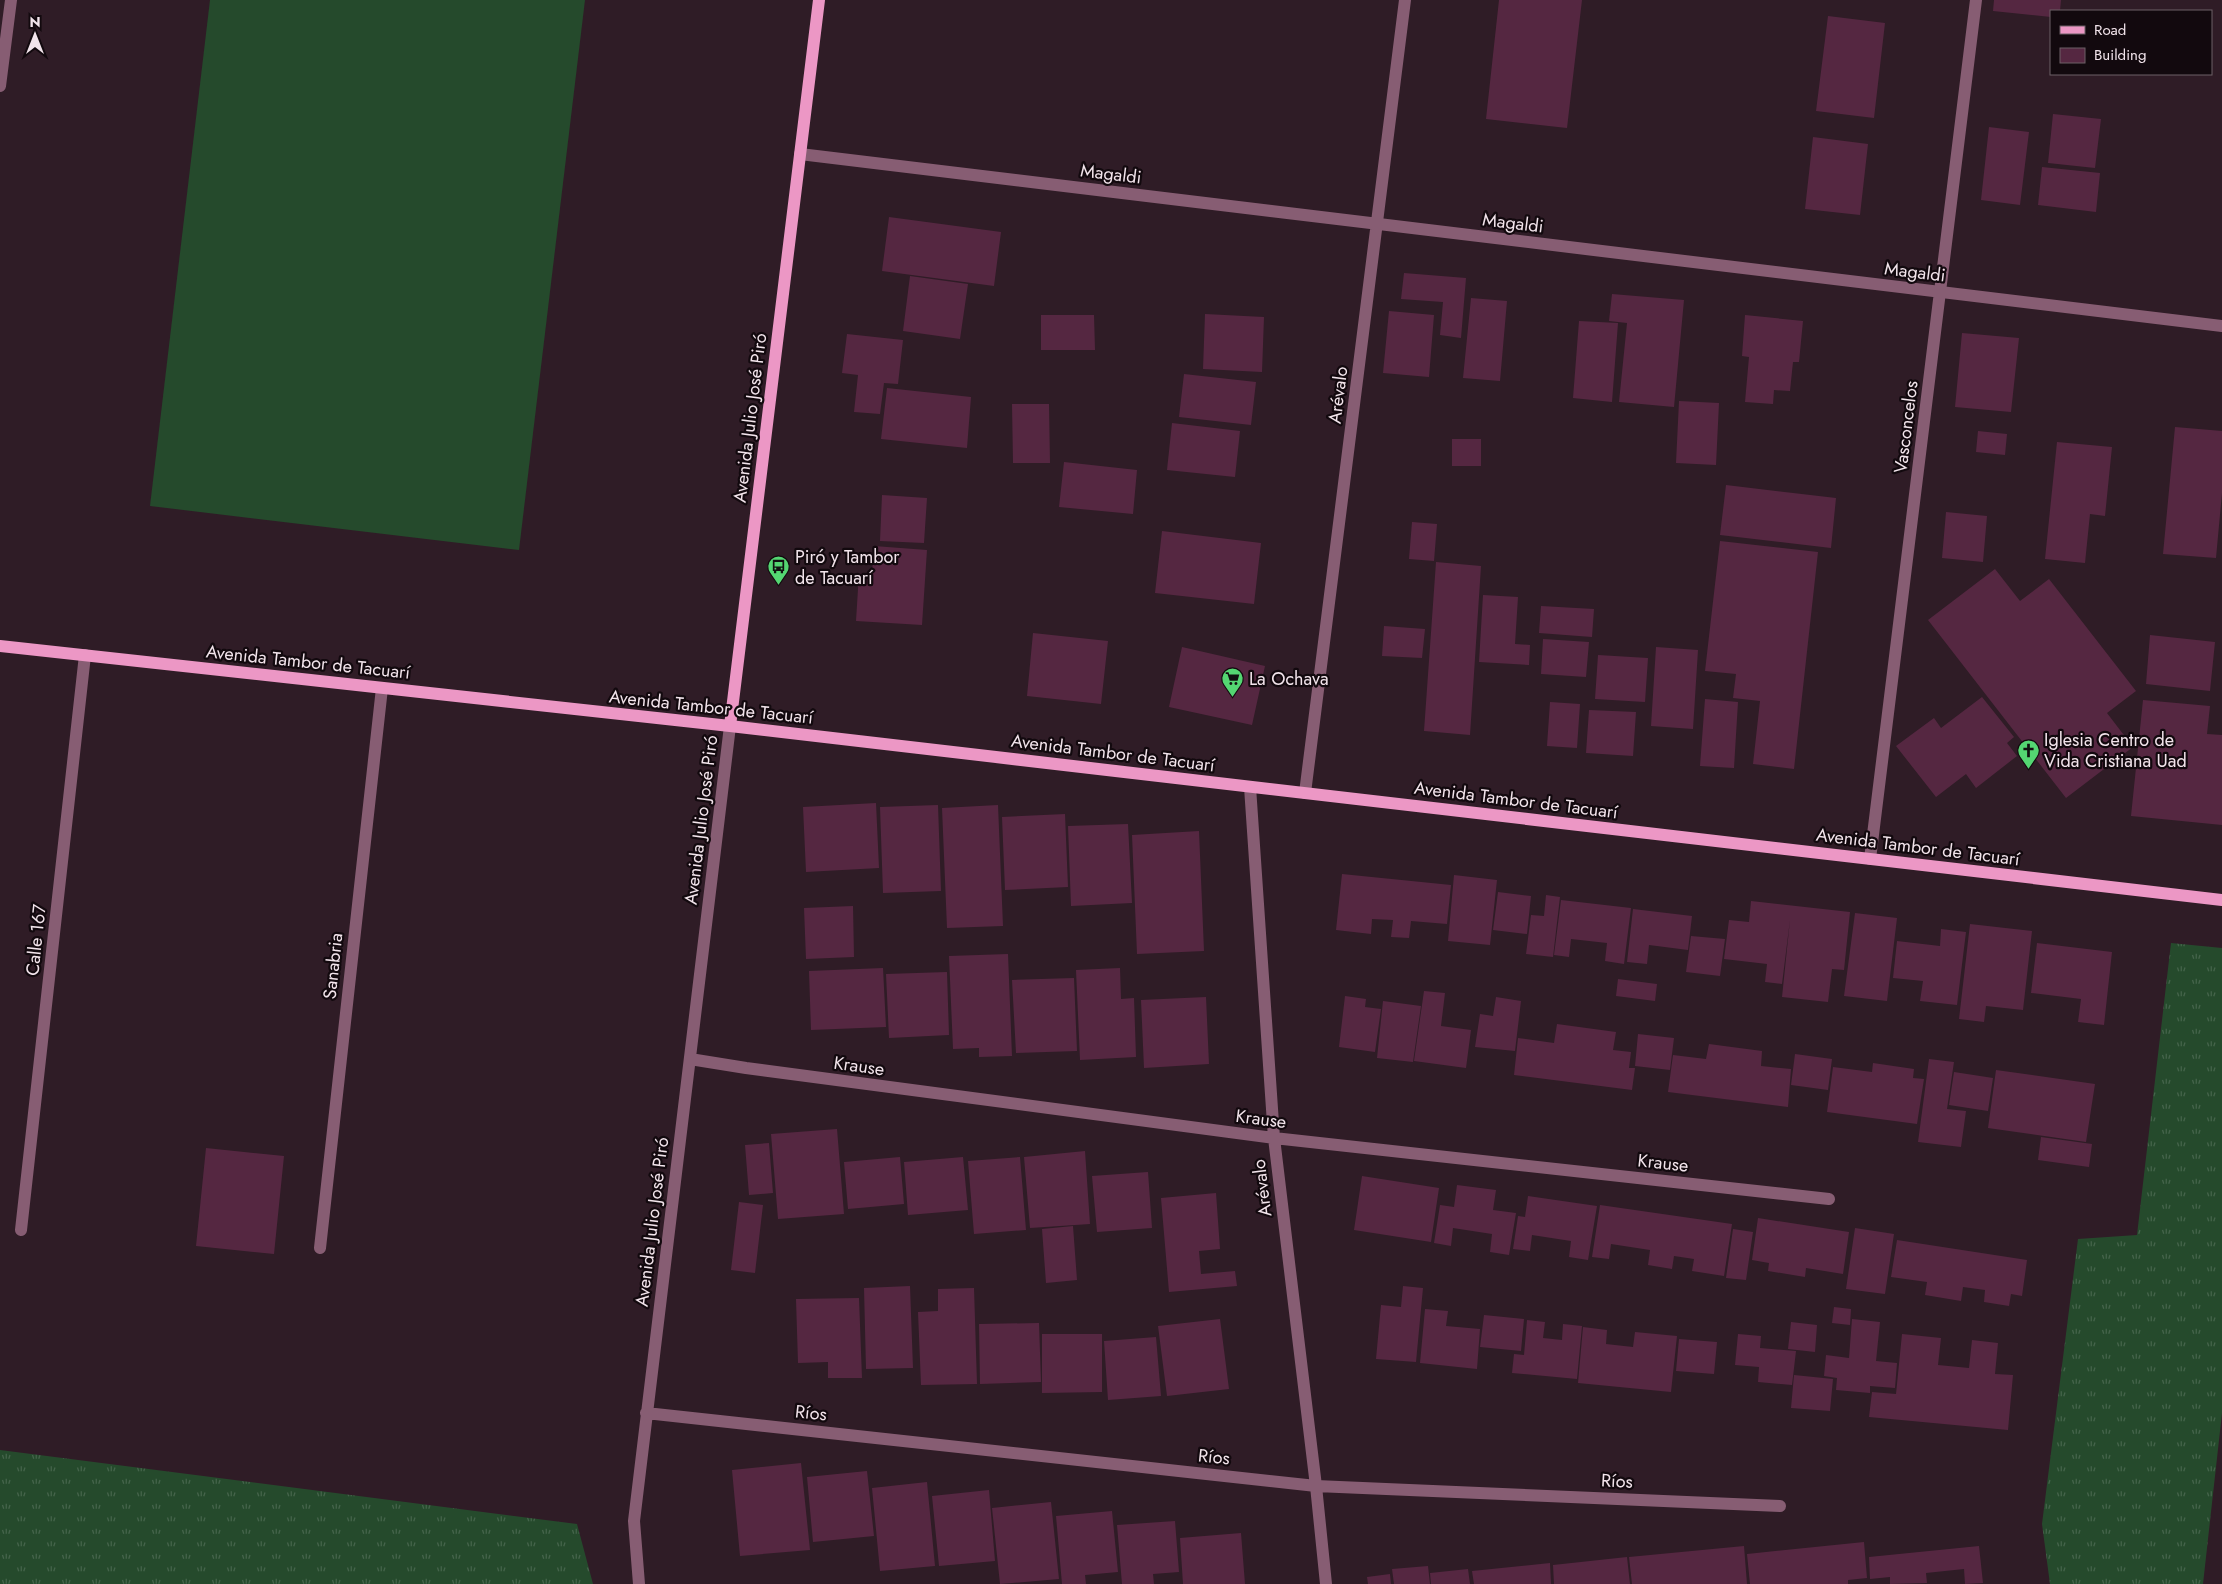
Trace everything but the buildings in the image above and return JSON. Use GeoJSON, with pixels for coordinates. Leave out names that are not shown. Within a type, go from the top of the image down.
{"type":"FeatureCollection","features":[{"type":"Feature","properties":{"kind":"main road","name":"Avenida Julio José Piró"},"geometry":{"type":"LineString","coordinates":[[730,726],[819,0]]}},
{"type":"Feature","properties":{"kind":"main road","name":"Avenida Tambor de Tacuarí"},"geometry":{"type":"LineString","coordinates":[[0,646],[730,726],[2222,900]]}},
{"type":"Feature","properties":{"kind":"street"},"geometry":{"type":"LineString","coordinates":[[0,86],[11,0]]}},
{"type":"Feature","properties":{"kind":"street","name":"Arévalo"},"geometry":{"type":"LineString","coordinates":[[1305,793],[1405,0]]}},
{"type":"Feature","properties":{"kind":"street","name":"Vasconcelos"},"geometry":{"type":"LineString","coordinates":[[1870,859],[1976,0]]}},
{"type":"Feature","properties":{"kind":"street","name":"Magaldi"},"geometry":{"type":"LineString","coordinates":[[800,154],[2222,326]]}},
{"type":"Feature","properties":{"kind":"street","name":"Calle 167"},"geometry":{"type":"LineString","coordinates":[[21,1230],[85,655]]}},
{"type":"Feature","properties":{"kind":"street","name":"Sanabria"},"geometry":{"type":"LineString","coordinates":[[320,1248],[382,688]]}},
{"type":"Feature","properties":{"kind":"street","name":"Avenida Julio José Piró"},"geometry":{"type":"LineString","coordinates":[[639,1584],[634,1521],[730,726]]}},
{"type":"Feature","properties":{"kind":"street","name":"Arévalo"},"geometry":{"type":"LineString","coordinates":[[1250,787],[1274,1138],[1326,1584]]}},
{"type":"Feature","properties":{"kind":"street","name":"Krause"},"geometry":{"type":"LineString","coordinates":[[690,1059],[1274,1138],[1829,1199]]}},
{"type":"Feature","properties":{"kind":"street","name":"Ríos"},"geometry":{"type":"LineString","coordinates":[[646,1413],[1316,1486],[1780,1506]]}},
{"type":"Feature","properties":{"kind":"green space"},"geometry":{"type":"Polygon","coordinates":[[[210,0],[585,0],[519,550],[150,506],[210,0]]]}},
{"type":"Feature","properties":{"kind":"green space"},"geometry":{"type":"Polygon","coordinates":[[[2171,943],[2222,948],[2222,1413],[2203,1584],[2050,1584],[2042,1524],[2078,1239],[2137,1235],[2171,943]]]}},
{"type":"Feature","properties":{"kind":"green space"},"geometry":{"type":"Polygon","coordinates":[[[0,1450],[577,1524],[593,1584],[0,1584],[0,1450]]]}},
{"type":"Feature","properties":{"kind":"place","name":"Piró y Tambor de Tacuarí"},"geometry":{"type":"Point","coordinates":[779,586]}},
{"type":"Feature","properties":{"kind":"place","name":"La Ochava"},"geometry":{"type":"Point","coordinates":[1233,698]}},
{"type":"Feature","properties":{"kind":"place","name":"Iglesia Centro de Vida Cristiana Uad"},"geometry":{"type":"Point","coordinates":[2028,769]}}]}
